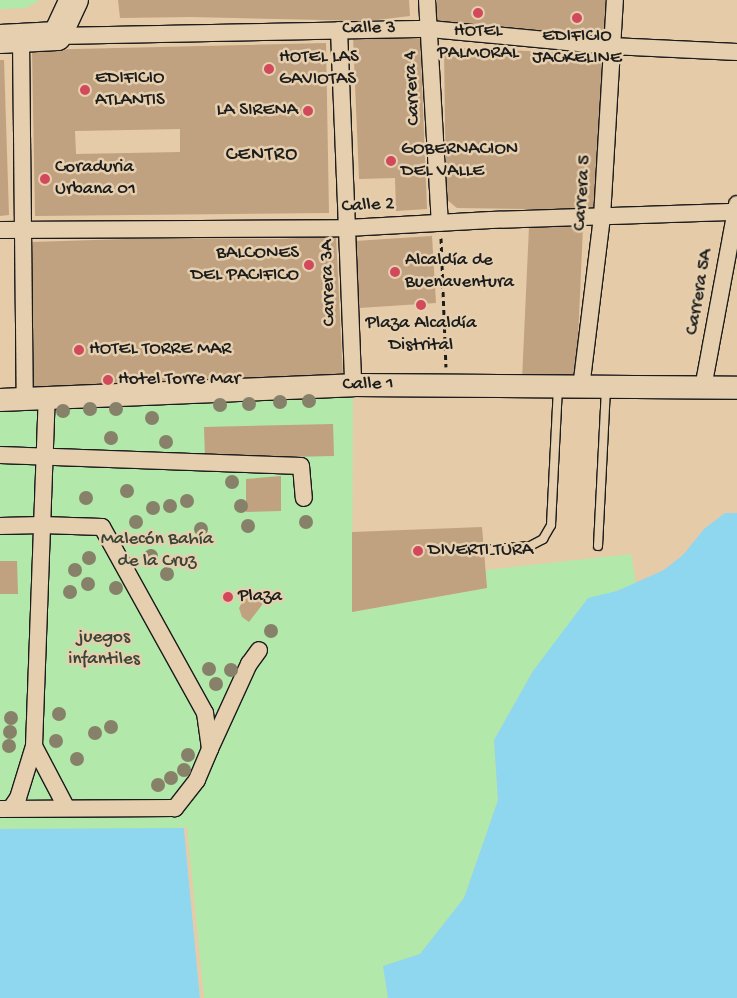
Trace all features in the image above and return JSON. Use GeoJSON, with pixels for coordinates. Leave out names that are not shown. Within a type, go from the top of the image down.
{"type":"FeatureCollection","features":[{"type":"Feature","properties":{"kind":"highway"},"geometry":{"type":"LineString","coordinates":[[58,36],[74,0]]}},
{"type":"Feature","properties":{"kind":"highway","name":"Calle 3"},"geometry":{"type":"LineString","coordinates":[[10,39],[58,36]]}},
{"type":"Feature","properties":{"kind":"main road","name":"Calle 1"},"geometry":{"type":"LineString","coordinates":[[0,400],[353,385],[447,384],[490,380],[558,388],[737,388]]}},
{"type":"Feature","properties":{"kind":"street","name":"Carrera 4"},"geometry":{"type":"LineString","coordinates":[[428,0],[440,223]]}},
{"type":"Feature","properties":{"kind":"street","name":"Carrera 5"},"geometry":{"type":"LineString","coordinates":[[581,388],[602,217],[615,0]]}},
{"type":"Feature","properties":{"kind":"street","name":"Calle 3"},"geometry":{"type":"LineString","coordinates":[[58,36],[430,29],[611,46],[737,52]]}},
{"type":"Feature","properties":{"kind":"street","name":"Carrera 3A"},"geometry":{"type":"LineString","coordinates":[[339,30],[353,385]]}},
{"type":"Feature","properties":{"kind":"street"},"geometry":{"type":"LineString","coordinates":[[6,809],[18,798],[34,746],[45,456],[36,399],[10,39]]}},
{"type":"Feature","properties":{"kind":"street","name":"Calle 2"},"geometry":{"type":"LineString","coordinates":[[0,230],[347,228],[736,210]]}},
{"type":"Feature","properties":{"kind":"street","name":"Carrera 5A"},"geometry":{"type":"LineString","coordinates":[[704,388],[736,210]]}},
{"type":"Feature","properties":{"kind":"street"},"geometry":{"type":"LineString","coordinates":[[0,455],[301,466],[304,498]]}},
{"type":"Feature","properties":{"kind":"street"},"geometry":{"type":"LineString","coordinates":[[0,526],[102,527],[205,713],[210,749]]}},
{"type":"Feature","properties":{"kind":"street"},"geometry":{"type":"LineString","coordinates":[[6,809],[66,807],[175,808],[197,780],[245,672],[259,650]]}},
{"type":"Feature","properties":{"kind":"street"},"geometry":{"type":"LineString","coordinates":[[34,746],[66,807]]}},
{"type":"Feature","properties":{"kind":"lane"},"geometry":{"type":"LineString","coordinates":[[598,546],[606,387]]}},
{"type":"Feature","properties":{"kind":"lane"},"geometry":{"type":"LineString","coordinates":[[487,550],[530,546],[543,539],[551,524],[558,388]]}},
{"type":"Feature","properties":{"kind":"path"},"geometry":{"type":"LineString","coordinates":[[440,223],[447,384]]}},
{"type":"Feature","properties":{"kind":"green space"},"geometry":{"type":"Polygon","coordinates":[[[0,0],[40,0],[26,8],[0,9],[0,0]]]}},
{"type":"Feature","properties":{"kind":"green space"},"geometry":{"type":"Polygon","coordinates":[[[353,385],[352,612],[487,588],[486,570],[631,554],[636,584],[616,591],[533,671],[494,740],[498,800],[464,898],[420,954],[383,966],[388,998],[204,998],[187,827],[184,827],[200,998],[0,998],[0,400],[353,385]]]}},
{"type":"Feature","properties":{"kind":"water"},"geometry":{"type":"Polygon","coordinates":[[[725,513],[737,513],[737,998],[388,998],[383,966],[420,954],[464,898],[498,800],[494,740],[533,671],[588,598],[617,591],[664,570],[683,555],[704,529],[725,513]]]}},
{"type":"Feature","properties":{"kind":"water"},"geometry":{"type":"Polygon","coordinates":[[[184,828],[200,998],[0,998],[0,829],[184,828]]]}},
{"type":"Feature","properties":{"kind":"pier"},"geometry":{"type":"Polygon","coordinates":[[[187,827],[203,998],[200,998],[184,828],[187,827]]]}},
{"type":"Feature","properties":{"kind":"building"},"geometry":{"type":"Polygon","coordinates":[[[118,0],[409,0],[410,16],[368,21],[191,17],[120,18],[118,0]]]}},
{"type":"Feature","properties":{"kind":"building"},"geometry":{"type":"Polygon","coordinates":[[[437,0],[607,0],[604,39],[437,22],[437,0]]]}},
{"type":"Feature","properties":{"kind":"building"},"geometry":{"type":"Polygon","coordinates":[[[420,33],[427,209],[396,211],[395,178],[359,179],[353,37],[420,33]]]}},
{"type":"Feature","properties":{"kind":"building"},"geometry":{"type":"Polygon","coordinates":[[[326,43],[329,213],[35,216],[32,50],[326,43]],[[180,129],[75,131],[76,154],[180,152],[180,129]]]}},
{"type":"Feature","properties":{"kind":"building"},"geometry":{"type":"Polygon","coordinates":[[[444,47],[547,52],[606,59],[595,210],[457,208],[446,199],[444,47]]]}},
{"type":"Feature","properties":{"kind":"building"},"geometry":{"type":"Polygon","coordinates":[[[0,60],[4,60],[9,215],[0,216],[0,60]]]}},
{"type":"Feature","properties":{"kind":"building"},"geometry":{"type":"Polygon","coordinates":[[[529,227],[583,227],[576,383],[522,380],[529,227]]]}},
{"type":"Feature","properties":{"kind":"building"},"geometry":{"type":"Polygon","coordinates":[[[336,236],[343,377],[33,392],[31,242],[158,238],[280,239],[336,236]]]}},
{"type":"Feature","properties":{"kind":"building","name":"Alcaldía de Buenaventura"},"geometry":{"type":"Polygon","coordinates":[[[432,236],[436,303],[359,308],[355,241],[432,236]]]}},
{"type":"Feature","properties":{"kind":"building"},"geometry":{"type":"Polygon","coordinates":[[[333,424],[334,456],[205,459],[204,427],[333,424]]]}},
{"type":"Feature","properties":{"kind":"building"},"geometry":{"type":"Polygon","coordinates":[[[281,476],[281,511],[246,512],[246,479],[281,476]]]}},
{"type":"Feature","properties":{"kind":"building","name":"DIVERTI TURA"},"geometry":{"type":"Polygon","coordinates":[[[482,527],[487,588],[352,612],[352,532],[482,527]]]}},
{"type":"Feature","properties":{"kind":"building"},"geometry":{"type":"Polygon","coordinates":[[[0,561],[17,561],[18,594],[0,594],[0,561]]]}},
{"type":"Feature","properties":{"kind":"building"},"geometry":{"type":"Polygon","coordinates":[[[253,595],[265,601],[249,622],[242,617],[239,608],[245,597],[253,595]]]}},
{"type":"Feature","properties":{"kind":"place","name":"HOTEL PALMORAL"},"geometry":{"type":"Point","coordinates":[478,13]}},
{"type":"Feature","properties":{"kind":"place","name":"EDIFICIO JACKELINE"},"geometry":{"type":"Point","coordinates":[577,18]}},
{"type":"Feature","properties":{"kind":"place","name":"HOTEL LAS GAVIOTAS"},"geometry":{"type":"Point","coordinates":[269,69]}},
{"type":"Feature","properties":{"kind":"place","name":"EDIFICIO ATLANTIS"},"geometry":{"type":"Point","coordinates":[85,90]}},
{"type":"Feature","properties":{"kind":"place","name":"LA SIRENA"},"geometry":{"type":"Point","coordinates":[308,111]}},
{"type":"Feature","properties":{"kind":"place","name":"GOBERNACION DEL VALLE"},"geometry":{"type":"Point","coordinates":[391,161]}},
{"type":"Feature","properties":{"kind":"place","name":"Coraduria Urbana 01"},"geometry":{"type":"Point","coordinates":[45,179]}},
{"type":"Feature","properties":{"kind":"place","name":"BALCONES DEL PACIFICO"},"geometry":{"type":"Point","coordinates":[309,265]}},
{"type":"Feature","properties":{"kind":"place","name":"Alcaldía de Buenaventura"},"geometry":{"type":"Point","coordinates":[395,272]}},
{"type":"Feature","properties":{"kind":"place","name":"Plaza Alcaldía Distrital"},"geometry":{"type":"Point","coordinates":[421,305]}},
{"type":"Feature","properties":{"kind":"place","name":"HOTEL TORRE MAR"},"geometry":{"type":"Point","coordinates":[79,350]}},
{"type":"Feature","properties":{"kind":"place","name":"Hotel Torre Mar"},"geometry":{"type":"Point","coordinates":[108,380]}},
{"type":"Feature","properties":{"kind":"place","name":"DIVERTI TURA"},"geometry":{"type":"Point","coordinates":[418,551]}},
{"type":"Feature","properties":{"kind":"place","name":"Plaza"},"geometry":{"type":"Point","coordinates":[228,597]}},
{"type":"Feature","properties":{"kind":"district","name":"CENTRO"},"geometry":{"type":"Point","coordinates":[262,155]}},
{"type":"Feature","properties":{"kind":"park label","name":"Malecón Bahía de la Cruz"},"geometry":{"type":"Point","coordinates":[157,551]}},
{"type":"Feature","properties":{"kind":"park label","name":"juegos infantiles"},"geometry":{"type":"Point","coordinates":[104,649]}}]}
